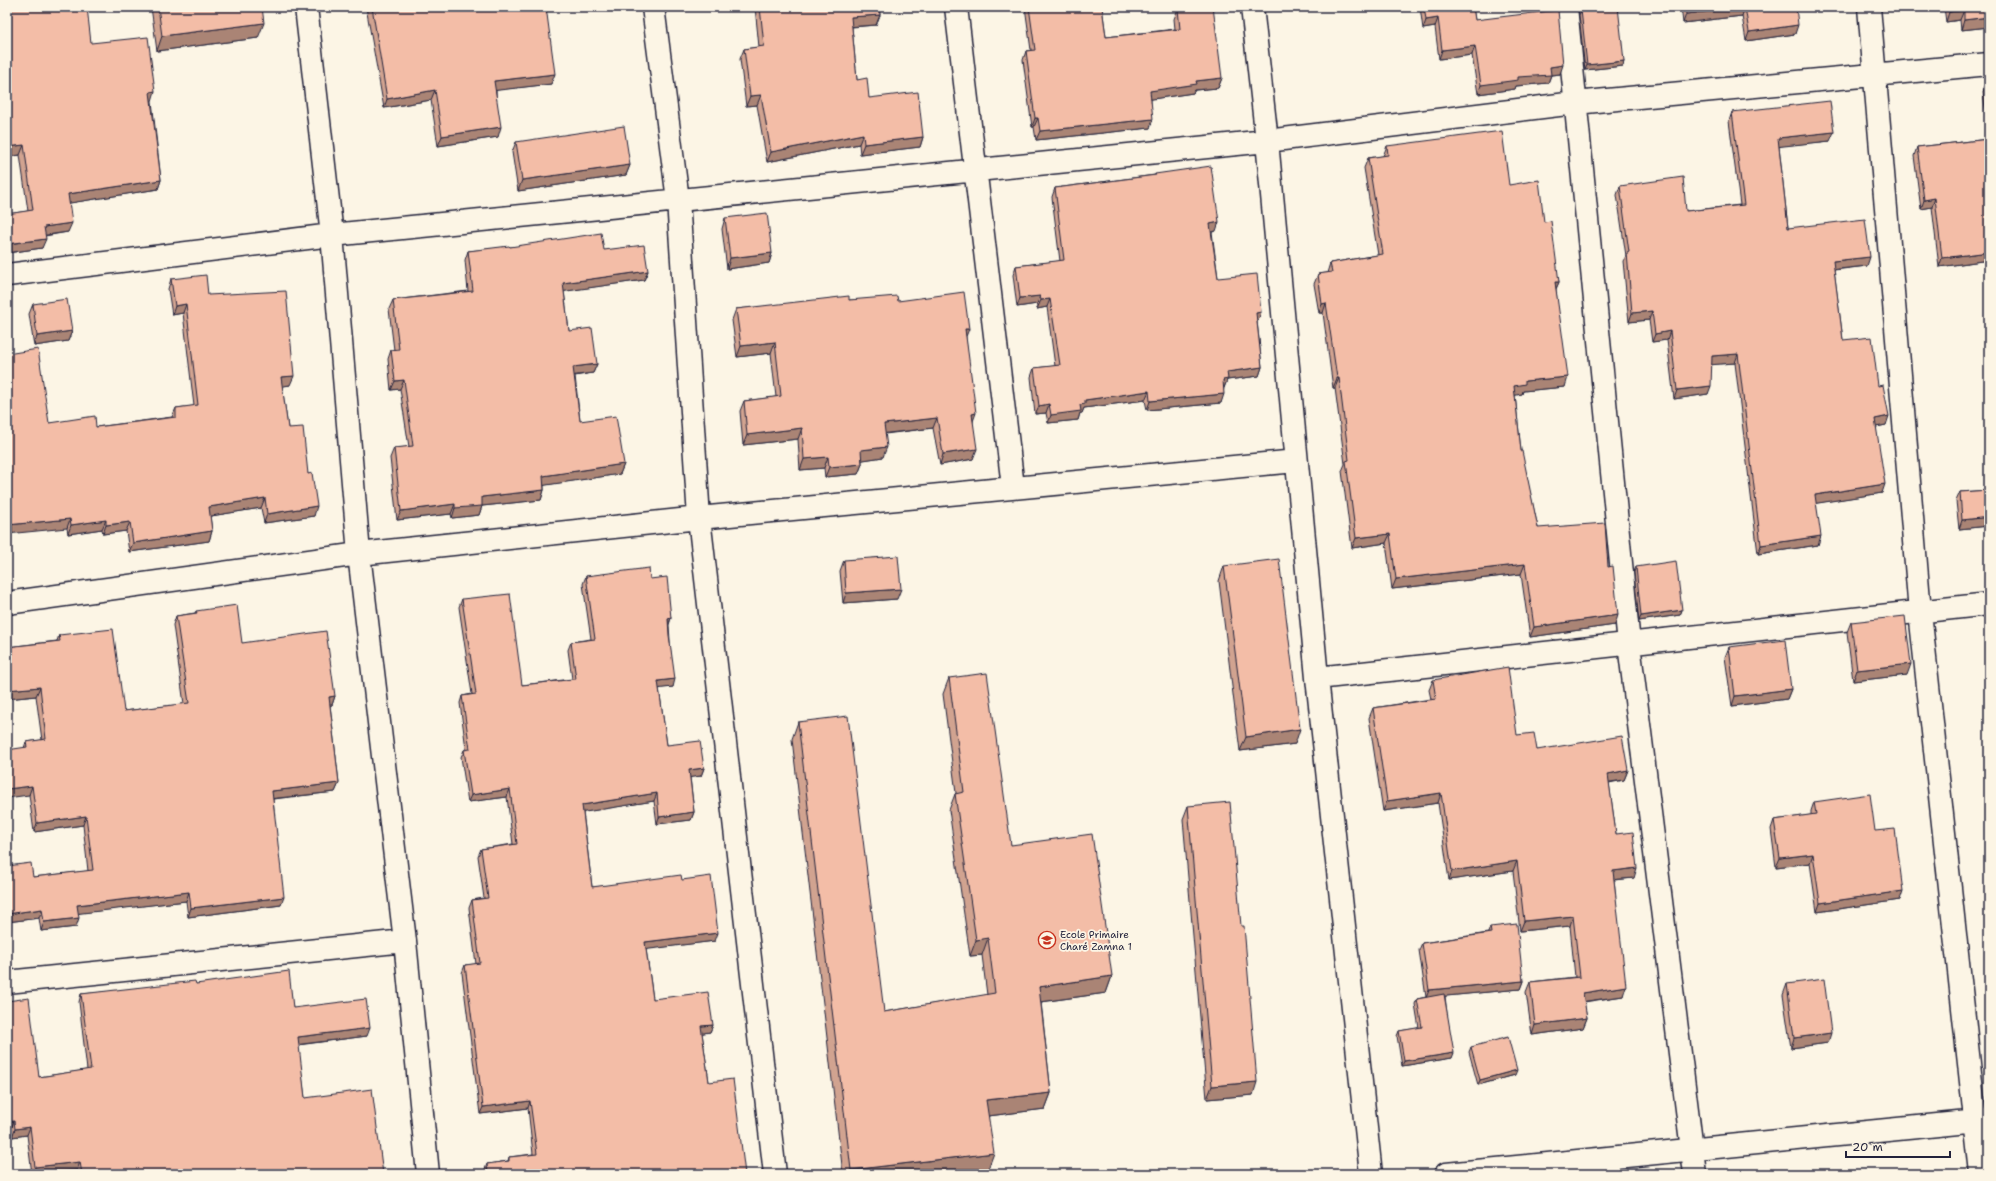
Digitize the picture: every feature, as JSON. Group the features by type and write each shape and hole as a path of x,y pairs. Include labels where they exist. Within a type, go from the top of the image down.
{"street":[{"path":"306,7 332,235 359,554 405,941 428,1174"},
{"path":"653,7 678,200 699,518 775,1174"},
{"path":"956,7 974,170 1013,487"},
{"path":"1252,7 1267,141 1317,678 1371,1174"},
{"path":"1566,7 1629,644 1695,1174"},
{"path":"1869,7 1920,612 1982,1121 1981,1174"},
{"path":"7,275 332,235 1267,141 1575,103 1989,64"},
{"path":"7,603 359,554 699,518 1296,461"},
{"path":"1317,678 1989,604"},
{"path":"7,982 405,941"},
{"path":"1446,1174 1982,1121"}],"building":[{"path":"7,7 87,7 91,43 148,37 155,91 150,92 161,180 68,194 72,223 44,227 46,239 7,244 7,214 33,210 24,145 7,147"},
{"path":"158,7 262,7 264,23 162,36"},
{"path":"372,7 546,7 555,74 494,81 501,127 442,136 435,90 387,99"},
{"path":"760,7 879,7 880,15 851,17 857,80 867,78 869,98 918,92 923,137 864,144 863,134 771,152 761,95 750,96 744,49 764,46"},
{"path":"1029,7 1102,7 1106,37 1180,29 1178,9 1213,7 1222,78 1196,81 1197,84 1150,91 1153,119 1040,131 1038,118 1035,118 1026,51 1035,50"},
{"path":"1424,7 1473,7 1475,20 1558,10 1563,65 1550,67 1551,75 1518,77 1518,80 1481,85 1475,46 1442,50 1438,18 1426,20"},
{"path":"1603,7 1618,7 1624,61 1587,65 1581,10"},
{"path":"1685,7 1745,7 1686,14"},
{"path":"1745,7 1796,7 1798,25 1749,32"},
{"path":"1949,7 1989,7 1989,17 1964,20 1964,10 1949,12"},
{"path":"1986,83 1989,83 1989,105"},
{"path":"1830,101 1834,132 1778,138 1788,228 1865,219 1870,257 1833,261 1843,340 1872,337 1878,386 1883,385 1889,416 1875,419 1885,484 1815,495 1821,536 1761,545 1738,354 1712,356 1711,386 1677,390 1670,331 1655,334 1652,311 1632,313 1627,253 1629,252 1620,186 1683,177 1686,211 1744,205 1732,112"},
{"path":"624,126 630,165 522,180 516,142"},
{"path":"1502,131 1509,185 1539,180 1544,222 1551,221 1559,282 1555,282 1568,377 1525,381 1525,384 1514,386 1521,451 1538,528 1605,523 1608,567 1613,566 1618,615 1534,627 1525,564 1396,579 1390,534 1356,538 1346,461 1349,460 1339,378 1337,378 1326,303 1322,304 1318,274 1332,272 1330,263 1383,254 1368,158 1388,155 1387,146"},
{"path":"1989,139 1989,252 1942,258 1935,198 1924,200 1917,147"},
{"path":"1211,166 1219,222 1210,224 1218,278 1257,274 1261,312 1256,313 1262,367 1227,372 1228,379 1223,380 1224,394 1150,401 1149,391 1085,400 1085,404 1080,405 1081,411 1051,415 1049,404 1039,406 1034,368 1060,365 1050,299 1041,300 1040,296 1020,298 1016,266 1064,260 1055,188 1156,175 1155,174"},
{"path":"767,213 772,253 730,258 725,218"},
{"path":"601,233 604,250 644,245 648,271 563,283 569,331 592,328 597,364 573,367 580,421 616,416 624,464 543,476 544,490 482,497 482,506 455,508 455,504 401,511 394,448 413,446 404,380 395,381 391,350 399,349 393,300 473,291 468,251 510,247"},
{"path":"206,275 208,295 286,291 294,376 281,377 288,428 303,427 308,474 312,473 317,506 267,514 265,498 209,507 212,531 133,543 130,522 106,525 106,520 71,525 70,519 7,525 7,354 38,349 49,423 95,416 96,427 176,417 176,408 198,405 186,304 175,306 171,279"},
{"path":"964,292 969,329 965,329 976,413 972,414 977,449 943,454 937,418 884,424 887,447 861,450 862,464 829,467 828,457 804,459 802,428 747,435 744,401 781,396 775,342 741,346 736,309 849,296 849,300 897,296 898,301"},
{"path":"67,299 72,331 37,336 33,304"},
{"path":"1989,490 1989,517 1962,520 1960,492"},
{"path":"898,556 901,589 846,593 844,560"},
{"path":"1279,559 1300,729 1246,737 1224,566"},
{"path":"1676,561 1682,610 1641,616 1636,567"},
{"path":"649,568 650,579 667,577 671,618 668,619 669,635 675,679 658,681 667,745 700,741 704,768 689,770 694,812 659,817 657,793 582,805 592,887 681,875 682,880 711,876 718,933 645,942 653,999 708,992 713,1025 701,1026 709,1082 733,1079 745,1174 488,1174 487,1164 509,1161 509,1157 537,1154 530,1101 483,1107 465,965 480,963 472,900 488,898 481,849 517,844 510,789 471,795 464,750 470,749 462,696 476,694 462,599 510,594 522,685 576,679 571,642 595,639 586,576"},
{"path":"237,605 242,643 326,631 335,696 329,697 339,783 272,791 284,897 191,908 189,892 77,905 79,918 44,922 42,909 7,914 7,866 31,863 33,877 93,870 86,816 37,823 32,786 7,789 7,750 27,747 26,742 46,739 40,687 7,690 7,647 60,641 59,635 113,629 124,711 189,703 176,616 197,613 196,611"},
{"path":"1905,616 1911,664 1857,670 1851,622"},
{"path":"1785,640 1791,689 1735,696 1729,647"},
{"path":"1508,667 1517,735 1534,733 1537,750 1622,736 1628,770 1608,774 1616,834 1633,832 1637,868 1613,871 1626,986 1583,993 1587,1018 1535,1025 1530,982 1580,977 1573,916 1524,921 1517,861 1452,871 1441,793 1387,801 1373,708 1436,699 1433,680"},
{"path":"987,673 1011,845 1092,834 1112,976 1039,987 1051,1093 986,1100 994,1153 851,1170 798,722 848,716 884,1012 995,993 988,938 976,940 955,794 964,792 949,678"},
{"path":"1870,794 1875,831 1895,829 1903,891 1820,903 1813,854 1780,858 1774,820 1816,814 1814,802"},
{"path":"1230,802 1241,926 1244,926 1257,1082 1212,1086 1188,806"},
{"path":"1517,924 1523,981 1429,990 1422,943 1491,933 1490,927"},
{"path":"289,971 293,1008 366,999 370,1028 298,1037 305,1098 372,1089 383,1174 82,1174 80,1162 35,1167 30,1127 15,1129 14,1121 7,1122 7,1001 29,998 39,1077 91,1069 81,994 195,981 196,984"},
{"path":"1824,979 1831,1033 1794,1038 1787,984"},
{"path":"1444,994 1454,1053 1404,1061 1399,1031 1422,1027 1417,999"},
{"path":"1508,1037 1517,1070 1480,1080 1471,1047"}],"place":[{"name":"Ecole Primaire Charé Zamna 1","path":"1047,940"}]}
